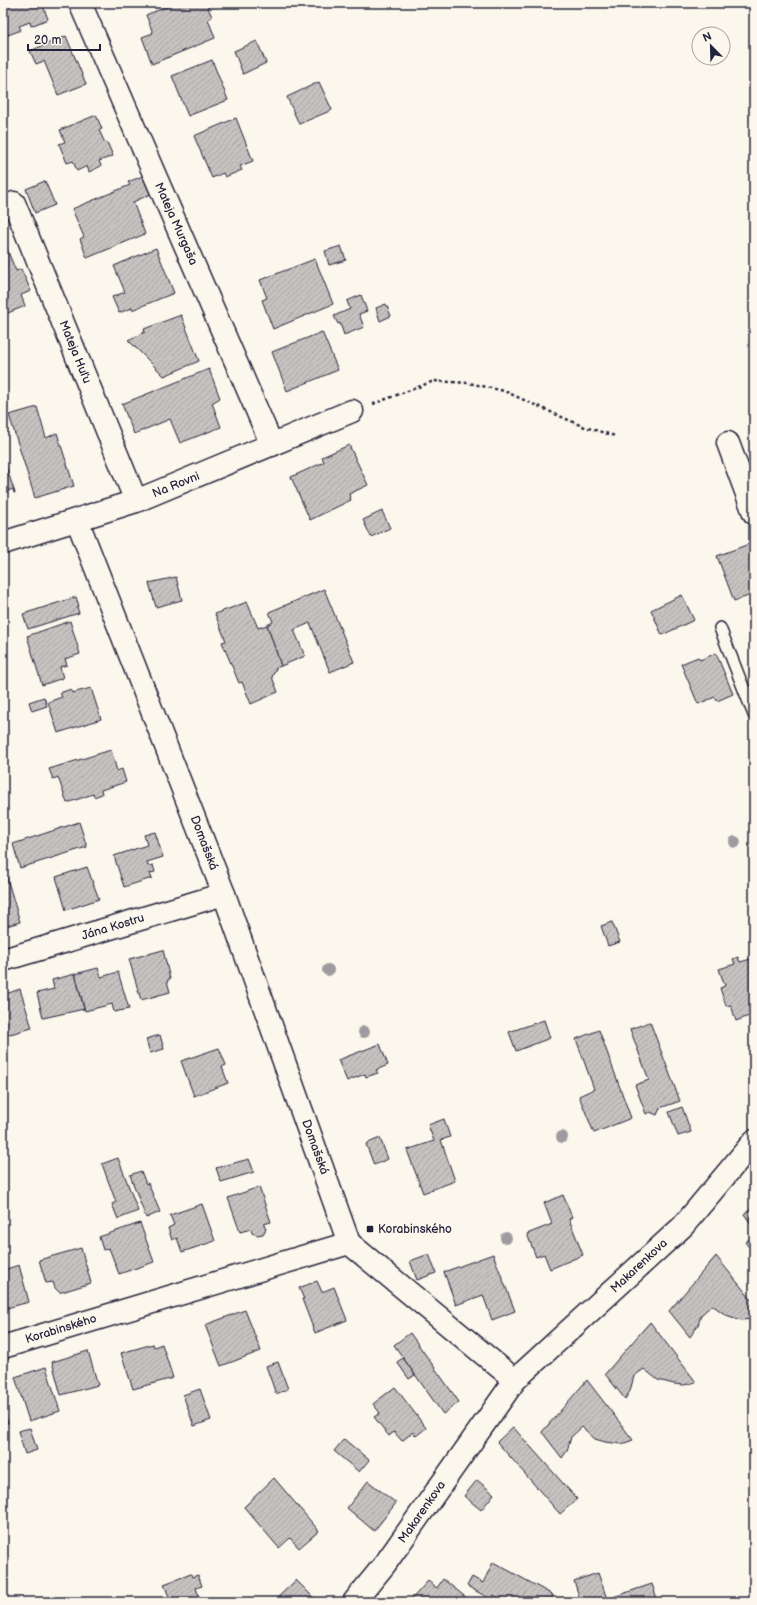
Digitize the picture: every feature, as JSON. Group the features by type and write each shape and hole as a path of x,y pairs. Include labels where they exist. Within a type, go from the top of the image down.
{"street":[{"name":"Mateja Murgaša","path":"80,3 272,445"},
{"name":"Mateja Huľu","path":"14,203 136,501"},
{"name":"Na Rovni","path":"77,520 136,501 352,411"},
{"path":"728,443 754,513"},
{"path":"3,543 77,520"},
{"name":"Domašská","path":"77,520 224,894 349,1243"},
{"name":"Jána Kostru","path":"3,960 224,894"},
{"name":"Makarenkova","path":"354,1602 385,1564 515,1380 683,1226 754,1141"},
{"path":"349,1243 515,1380"},
{"name":"Korabinského","path":"3,1347 349,1243"}],"lane":[{"path":"720,628 754,715"}],"path":[{"path":"352,411 434,381 469,383 504,391 582,426 615,436"}],"building":[{"path":"3,3 42,3 48,19 31,26 30,22 19,26 21,30 3,37"},
{"path":"176,3 206,3 212,17 208,19 215,38 152,64 142,37 153,33 146,15"},
{"path":"66,36 86,84 58,95 44,61 36,64 30,51"},
{"path":"257,41 266,63 243,74 234,51"},
{"path":"212,60 228,100 188,116 172,76"},
{"path":"319,82 332,110 299,124 287,97"},
{"path":"96,115 102,129 99,130 105,143 107,142 113,156 99,161 101,166 89,172 87,166 77,171 73,161 67,163 59,144 65,142 60,130"},
{"path":"236,118 253,161 240,166 242,170 225,177 223,173 212,178 194,136"},
{"path":"145,175 153,193 133,202 145,234 87,258 80,239 84,237 72,209 130,185 128,182"},
{"path":"45,181 55,205 35,213 26,189"},
{"path":"341,246 346,260 329,265 325,251"},
{"path":"6,247 16,271 21,269 31,291 21,295 25,306 3,315 3,248"},
{"path":"156,248 174,293 132,310 132,308 119,313 112,297 125,292 114,266"},
{"path":"315,259 333,304 273,329 262,300 267,298 260,280"},
{"path":"361,295 367,311 359,314 364,327 344,335 340,323 338,324 334,316 350,309 347,301"},
{"path":"386,304 391,316 380,321 376,308"},
{"path":"181,315 199,361 164,376 128,340 145,332 144,329"},
{"path":"322,332 338,370 287,391 272,352"},
{"path":"209,369 220,398 212,403 221,427 180,443 170,419 134,434 122,404"},
{"path":"37,407 46,438 57,433 74,486 35,498 9,415"},
{"path":"349,445 368,485 349,494 351,500 310,520 291,477 324,462 322,457"},
{"path":"3,457 15,493 13,489 3,493"},
{"path":"382,511 390,528 371,537 363,520"},
{"path":"749,544 754,558 754,594 734,601 717,556"},
{"path":"176,577 182,600 156,607 149,583"},
{"path":"324,589 354,662 330,672 310,623 294,630 305,656 281,666 267,625 273,622 269,612"},
{"path":"682,595 694,620 662,635 651,610"},
{"path":"76,597 79,606 77,607 79,613 28,629 23,614"},
{"path":"247,602 258,628 267,625 281,666 276,668 272,677 278,692 251,704 242,682 239,683 222,642 226,641 215,614"},
{"path":"70,621 80,654 65,659 67,665 60,667 63,678 42,685 27,636"},
{"path":"716,653 733,694 717,701 715,697 698,704 681,664 698,657 700,660"},
{"path":"91,688 101,719 58,733 48,702 62,697 60,693 71,689 72,693"},
{"path":"44,697 47,706 32,711 29,702"},
{"path":"111,750 117,771 122,769 126,782 101,790 102,794 94,797 93,794 67,803 58,777 53,779 49,769"},
{"path":"79,822 87,847 20,868 13,844"},
{"path":"155,832 163,857 147,862 148,866 153,865 155,872 150,873 152,878 124,887 114,856 147,845 144,835"},
{"path":"87,867 99,899 66,910 56,877"},
{"path":"7,878 20,922 3,927 3,879"},
{"path":"612,922 620,942 608,946 601,926"},
{"path":"163,950 170,979 167,981 170,992 141,1000 129,959"},
{"path":"738,957 740,962 751,959 754,967 754,1014 736,1021 731,1005 726,1006 720,988 725,986 719,969 735,964 733,959"},
{"path":"98,968 101,977 118,972 129,1009 114,1012 112,1004 85,1011 75,974"},
{"path":"75,974 84,1009 43,1018 37,993 54,989 52,980"},
{"path":"20,989 32,1028 3,1036 3,995"},
{"path":"544,1020 550,1038 516,1051 509,1032"},
{"path":"650,1022 680,1101 660,1108 657,1115 650,1112 646,1114 635,1085 649,1080 630,1029"},
{"path":"599,1030 631,1118 594,1133 579,1096 594,1089 576,1039"},
{"path":"160,1035 164,1049 150,1053 146,1039"},
{"path":"380,1044 388,1065 376,1070 378,1073 366,1077 365,1074 347,1081 338,1060"},
{"path":"219,1048 226,1065 222,1067 228,1083 194,1096 181,1061"},
{"path":"682,1107 691,1132 678,1136 669,1112"},
{"path":"444,1119 450,1137 441,1140 455,1181 423,1193 407,1150 434,1141 428,1125"},
{"path":"380,1138 388,1159 374,1165 366,1144"},
{"path":"118,1158 138,1211 118,1219 112,1204 116,1202 102,1164"},
{"path":"249,1159 254,1172 221,1182 216,1168"},
{"path":"141,1171 146,1184 148,1183 160,1212 146,1218 130,1175"},
{"path":"259,1187 271,1222 264,1224 266,1229 263,1234 257,1235 252,1233 251,1229 240,1232 228,1198"},
{"path":"563,1195 572,1217 569,1219 583,1255 550,1269 544,1254 536,1257 527,1234 552,1224 544,1203"},
{"path":"202,1204 215,1241 182,1252 177,1238 172,1240 168,1228 174,1225 170,1215"},
{"path":"754,1207 754,1228 744,1214"},
{"path":"140,1223 154,1262 119,1274 109,1248 103,1250 99,1237"},
{"path":"754,1236 754,1254 745,1242"},
{"path":"81,1248 91,1283 59,1292 55,1288 53,1282 46,1283 39,1260"},
{"path":"429,1254 436,1273 417,1280 410,1261"},
{"path":"493,1254 515,1311 492,1320 483,1295 456,1305 444,1272"},
{"path":"716,1256 754,1303 754,1319 741,1320 726,1315 712,1305 701,1315 698,1325 690,1337 669,1311"},
{"path":"19,1265 29,1302 3,1309 3,1270"},
{"path":"317,1281 322,1292 334,1287 347,1320 315,1333 299,1288"},
{"path":"245,1310 261,1351 221,1366 205,1325"},
{"path":"650,1322 696,1382 684,1385 658,1380 644,1369 634,1376 630,1391 625,1399 605,1374"},
{"path":"410,1333 459,1402 443,1414 394,1345"},
{"path":"153,1344 154,1347 162,1344 173,1378 133,1389 121,1353"},
{"path":"88,1351 98,1385 61,1395 52,1362"},
{"path":"403,1358 415,1375 409,1379 397,1362"},
{"path":"278,1362 288,1389 276,1394 266,1366"},
{"path":"46,1367 60,1411 29,1421 15,1377"},
{"path":"587,1380 633,1440 622,1444 605,1442 595,1439 582,1427 571,1437 567,1451 562,1458 542,1432"},
{"path":"395,1387 426,1428 416,1436 413,1432 402,1441 394,1432 389,1436 374,1417 380,1413 373,1404"},
{"path":"200,1389 211,1420 194,1426 183,1395"},
{"path":"3,1405 8,1423 3,1424"},
{"path":"513,1427 577,1499 560,1514 497,1442"},
{"path":"30,1428 37,1450 25,1454 18,1431"},
{"path":"344,1439 369,1460 359,1472 334,1451"},
{"path":"274,1478 319,1531 299,1548 290,1538 279,1548 244,1507"},
{"path":"477,1480 494,1494 481,1510 464,1496"},
{"path":"368,1481 396,1503 374,1531 347,1508"},
{"path":"493,1562 553,1595 550,1602 505,1602 494,1595 492,1600 467,1586 472,1577 483,1583"},
{"path":"598,1573 607,1599 652,1584 658,1602 581,1602 574,1581"},
{"path":"191,1574 192,1577 198,1575 202,1586 196,1588 201,1602 171,1602 164,1584"},
{"path":"443,1579 468,1599 466,1602 409,1602 428,1581 437,1588"},
{"path":"296,1580 318,1602 273,1602"}],"place":[{"name":"Korabinského","path":"370,1229"}]}
